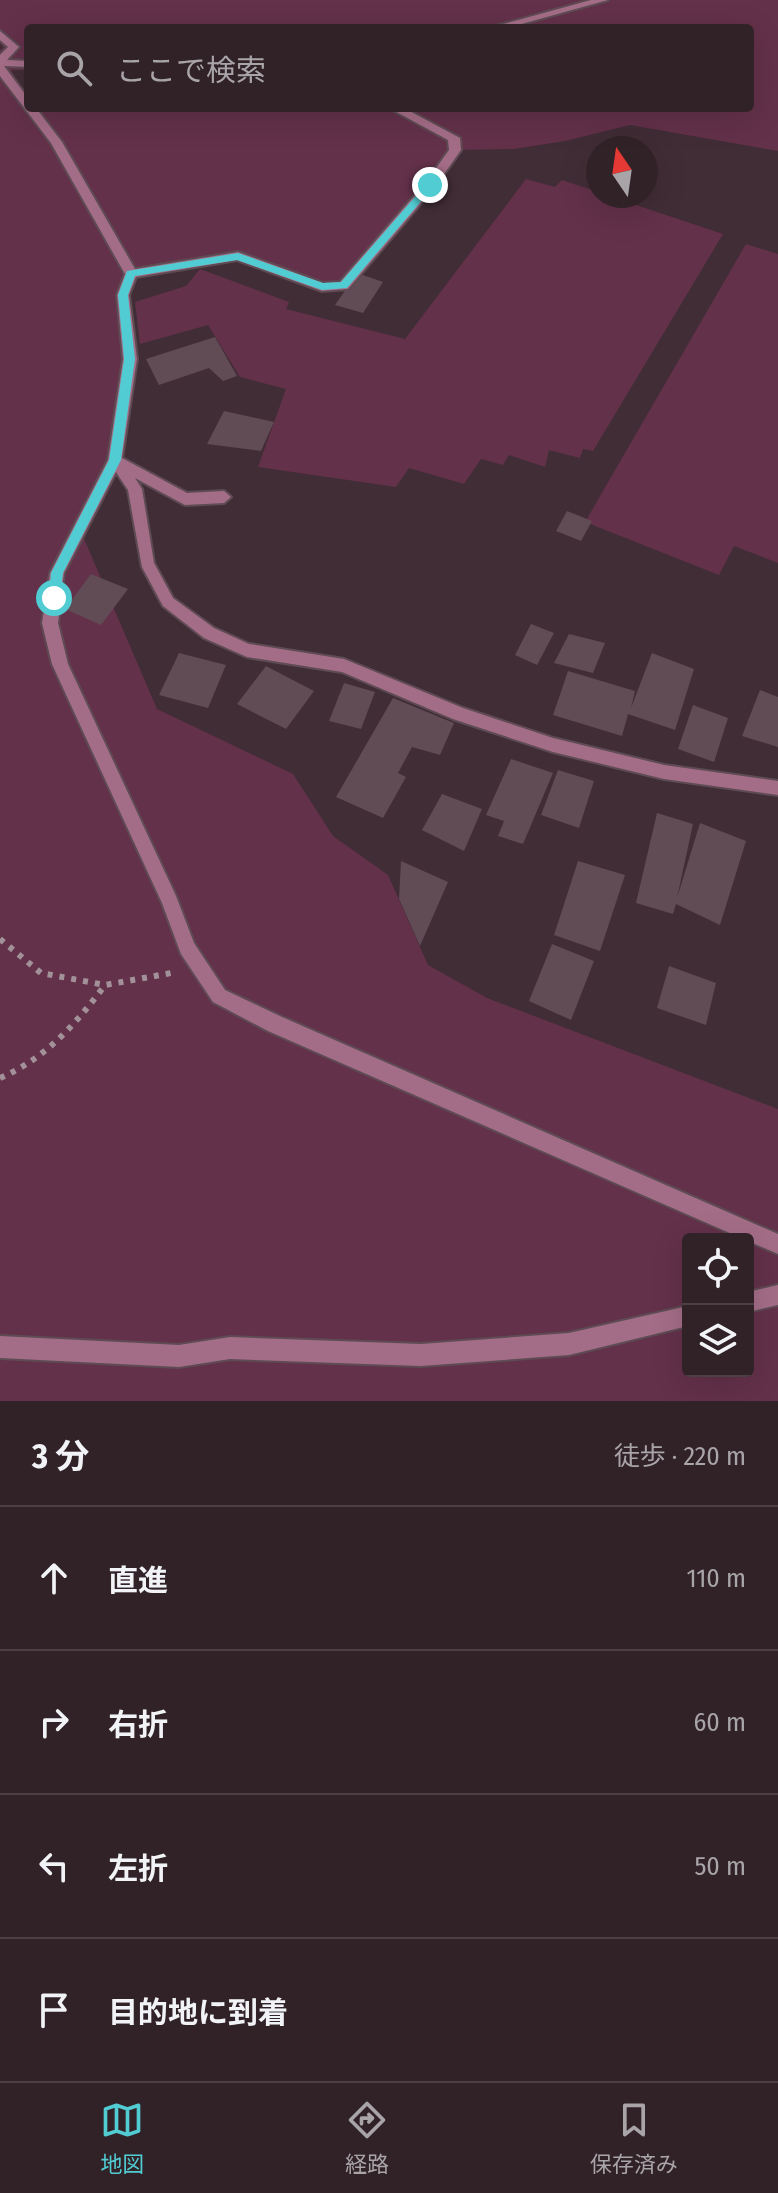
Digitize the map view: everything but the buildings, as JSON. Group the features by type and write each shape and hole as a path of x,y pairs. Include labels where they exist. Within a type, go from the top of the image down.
{"street":[{"path":"510,24 603,0"},
{"path":"0,34 14,47 0,64"},
{"path":"0,64 24,64"},
{"path":"0,64 24,100"},
{"path":"33,112 56,142 131,274"},
{"path":"131,274 238,256 322,287 344,286 430,185 455,150 454,138 403,112"},
{"path":"131,274 123,295 130,359 115,460 57,573 50,623 60,664 170,902 187,948 219,996 275,1024 778,1244"},
{"path":"115,460 185,499 224,497"},
{"path":"115,460 135,489 147,563 168,602 209,633 247,650 344,666 459,714 553,745 664,772 778,788"},
{"path":"754,1301 778,1295"},
{"path":"0,1347 179,1356 230,1348 421,1355 569,1344 682,1317"}],"path":[{"path":"0,939 41,973 105,985 201,968"},
{"path":"0,1078 22,1070 70,1032 105,985"}],"shaded area":[{"path":"0,0 778,0 778,151 630,125 565,141 514,149 455,150 344,286 322,287 238,256 131,274 123,295 130,359 115,460 79,527 157,709 293,774 333,836 388,875 428,965 487,998 778,1109 778,1401 0,1401 0,50 4,48 0,43"},
{"path":"526,179 555,187 562,180 586,188 586,208 645,208 723,234 593,451 583,449 580,458 549,450 545,467 509,455 503,465 481,459 464,484 409,468 396,487 258,467 286,389 240,377 208,325 140,344 135,302 186,286 200,269 289,302 286,309 405,339"},
{"path":"746,244 778,254 778,563 734,546 719,575 585,522"}],"route":[{"path":"54,598 57,573 115,460 130,359 123,295 131,274 238,256 322,287 344,286 430,185"}]}
